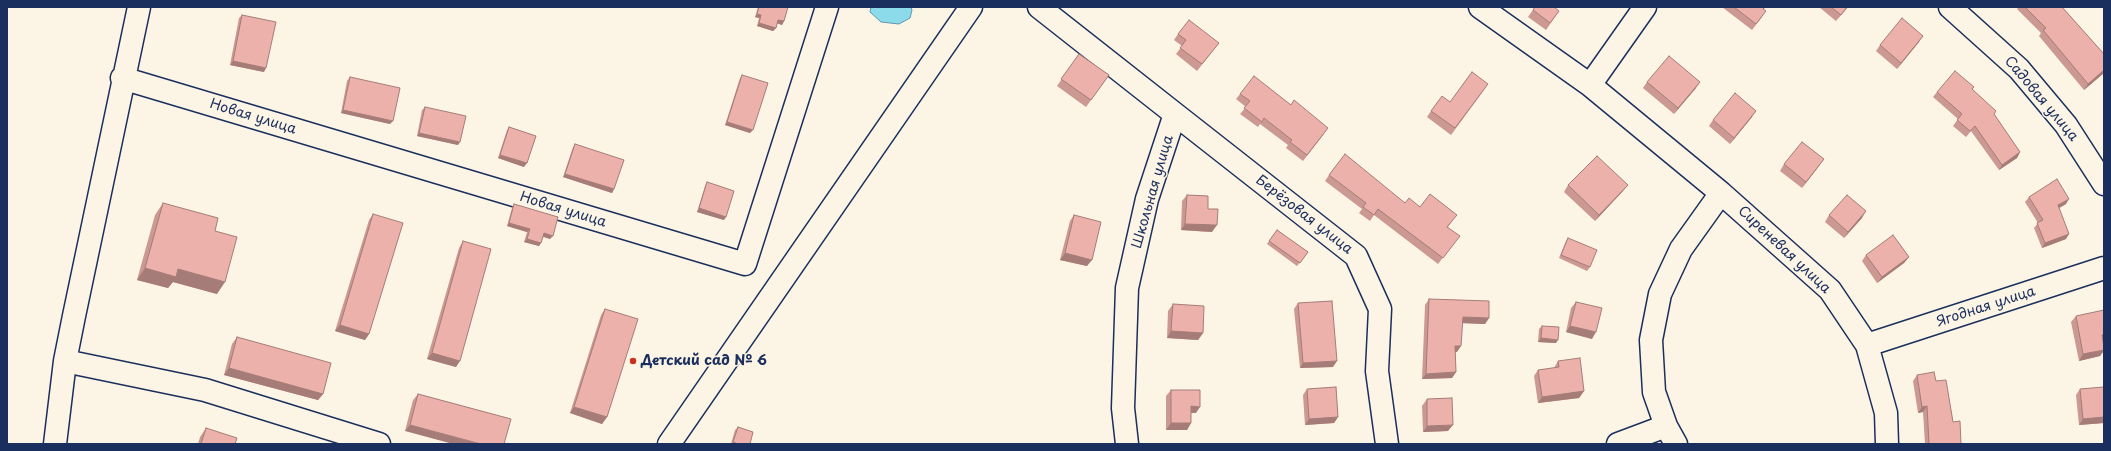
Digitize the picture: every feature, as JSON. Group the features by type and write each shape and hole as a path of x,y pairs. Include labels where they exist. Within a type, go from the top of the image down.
{"street":[{"path":"55,444 65,361 122,78 139,7"},
{"name":"Новая улица","path":"122,78 745,264 827,7"},
{"path":"669,444 971,7"},
{"path":"1039,7 1175,114"},
{"name":"Сиреневая улица","path":"1480,7 1590,85 1721,192 1830,290 1867,345 1886,413 1888,444"},
{"path":"1590,85 1645,7"},
{"name":"Садовая улица","path":"1950,7 2018,69 2066,125 2104,184"},
{"name":"Школьная улица","path":"1127,444 1123,408 1127,288 1147,199 1175,114"},
{"name":"Берёзовая улица","path":"1175,114 1356,256 1380,309 1377,371 1387,444"},
{"path":"1618,444 1671,435 1654,392 1651,340 1660,294 1682,249 1721,192"},
{"name":"Ягодная улица","path":"1867,345 2104,268"},
{"path":"65,361 205,390 379,444"}],"water":[{"path":"871,7 911,7 912,10 910,18 899,24 881,22 870,12"}],"building":[{"path":"759,7 788,7 784,21 778,20 776,28 759,23 761,15 757,14"},
{"path":"1535,7 1554,7 1559,11 1550,23 1533,10"},
{"path":"1734,7 1765,7 1763,9 1766,11 1756,24"},
{"path":"1831,7 1847,7 1841,15"},
{"path":"2025,7 2062,7 2104,54 2104,70 2088,84 2043,30 2046,28"},
{"path":"242,15 276,22 266,68 233,61"},
{"path":"1902,18 1923,36 1901,63 1880,45"},
{"path":"1189,20 1219,43 1202,64 1180,48 1186,40 1178,34"},
{"path":"1079,54 1109,75 1091,100 1061,79"},
{"path":"1669,56 1700,82 1678,108 1647,82"},
{"path":"1955,71 1974,87 1972,89 1996,111 1994,114 2020,152 2002,165 1975,126 1970,131 1957,120 1962,114 1937,92"},
{"path":"1472,72 1488,84 1455,128 1431,111 1442,96 1450,102"},
{"path":"742,75 768,83 753,130 727,122"},
{"path":"1254,76 1291,105 1294,100 1328,128 1307,155 1290,142 1292,140 1264,118 1262,122 1244,108 1250,101 1240,94"},
{"path":"350,77 400,88 393,121 343,110"},
{"path":"1735,93 1756,111 1734,138 1713,120"},
{"path":"425,107 466,116 460,142 419,133"},
{"path":"509,127 536,136 527,163 500,155"},
{"path":"1802,142 1824,159 1806,182 1784,164"},
{"path":"575,144 624,160 614,189 565,174"},
{"path":"1345,154 1405,203 1409,198 1420,207 1430,194 1457,215 1447,227 1460,236 1443,258 1378,209 1374,215 1363,207 1366,203 1329,175"},
{"path":"1597,156 1628,185 1599,215 1568,185"},
{"path":"2057,179 2069,199 2058,205 2069,234 2045,243 2037,223 2043,220 2029,197"},
{"path":"707,182 734,191 726,217 699,208"},
{"path":"1187,195 1208,196 1208,209 1218,209 1217,225 1185,224"},
{"path":"1847,195 1866,211 1848,232 1829,215"},
{"path":"163,203 218,218 215,231 237,237 225,282 178,269 176,277 145,268"},
{"path":"514,204 558,217 553,236 544,233 541,243 527,239 530,229 509,223"},
{"path":"373,214 403,223 369,334 340,325"},
{"path":"1074,215 1101,222 1092,260 1065,253"},
{"path":"1277,230 1308,252 1300,263 1269,241"},
{"path":"1893,235 1909,257 1882,277 1866,255"},
{"path":"1568,238 1597,250 1590,267 1561,255"},
{"path":"463,241 491,249 460,361 432,353"},
{"path":"1429,299 1489,301 1489,318 1463,317 1461,346 1455,346 1456,372 1426,374"},
{"path":"1332,301 1337,361 1303,363 1298,303"},
{"path":"1576,302 1602,308 1596,332 1570,326"},
{"path":"1173,304 1204,306 1203,333 1171,331"},
{"path":"605,309 638,319 607,417 574,407"},
{"path":"2104,310 2104,334 2102,335 2104,350 2083,354 2076,316"},
{"path":"1542,326 1559,327 1558,340 1541,338"},
{"path":"237,337 331,363 323,394 229,368"},
{"path":"1580,358 1584,391 1542,397 1538,370 1559,367 1558,361"},
{"path":"1934,372 1936,381 1946,380 1953,422 1960,421 1961,444 1929,444 1927,406 1922,407 1917,375"},
{"path":"1336,387 1338,417 1309,419 1307,389"},
{"path":"2104,387 2104,417 2083,419 2080,389"},
{"path":"1171,390 1200,390 1200,407 1191,406 1191,423 1171,423"},
{"path":"418,394 511,419 504,444 481,444 410,425"},
{"path":"1452,398 1453,425 1427,426 1427,399"},
{"path":"738,427 753,432 750,444 738,444 733,442"},
{"path":"206,428 237,438 235,444 201,444"}],"place":[{"name":"Детский сад № 6","path":"633,361"}]}
